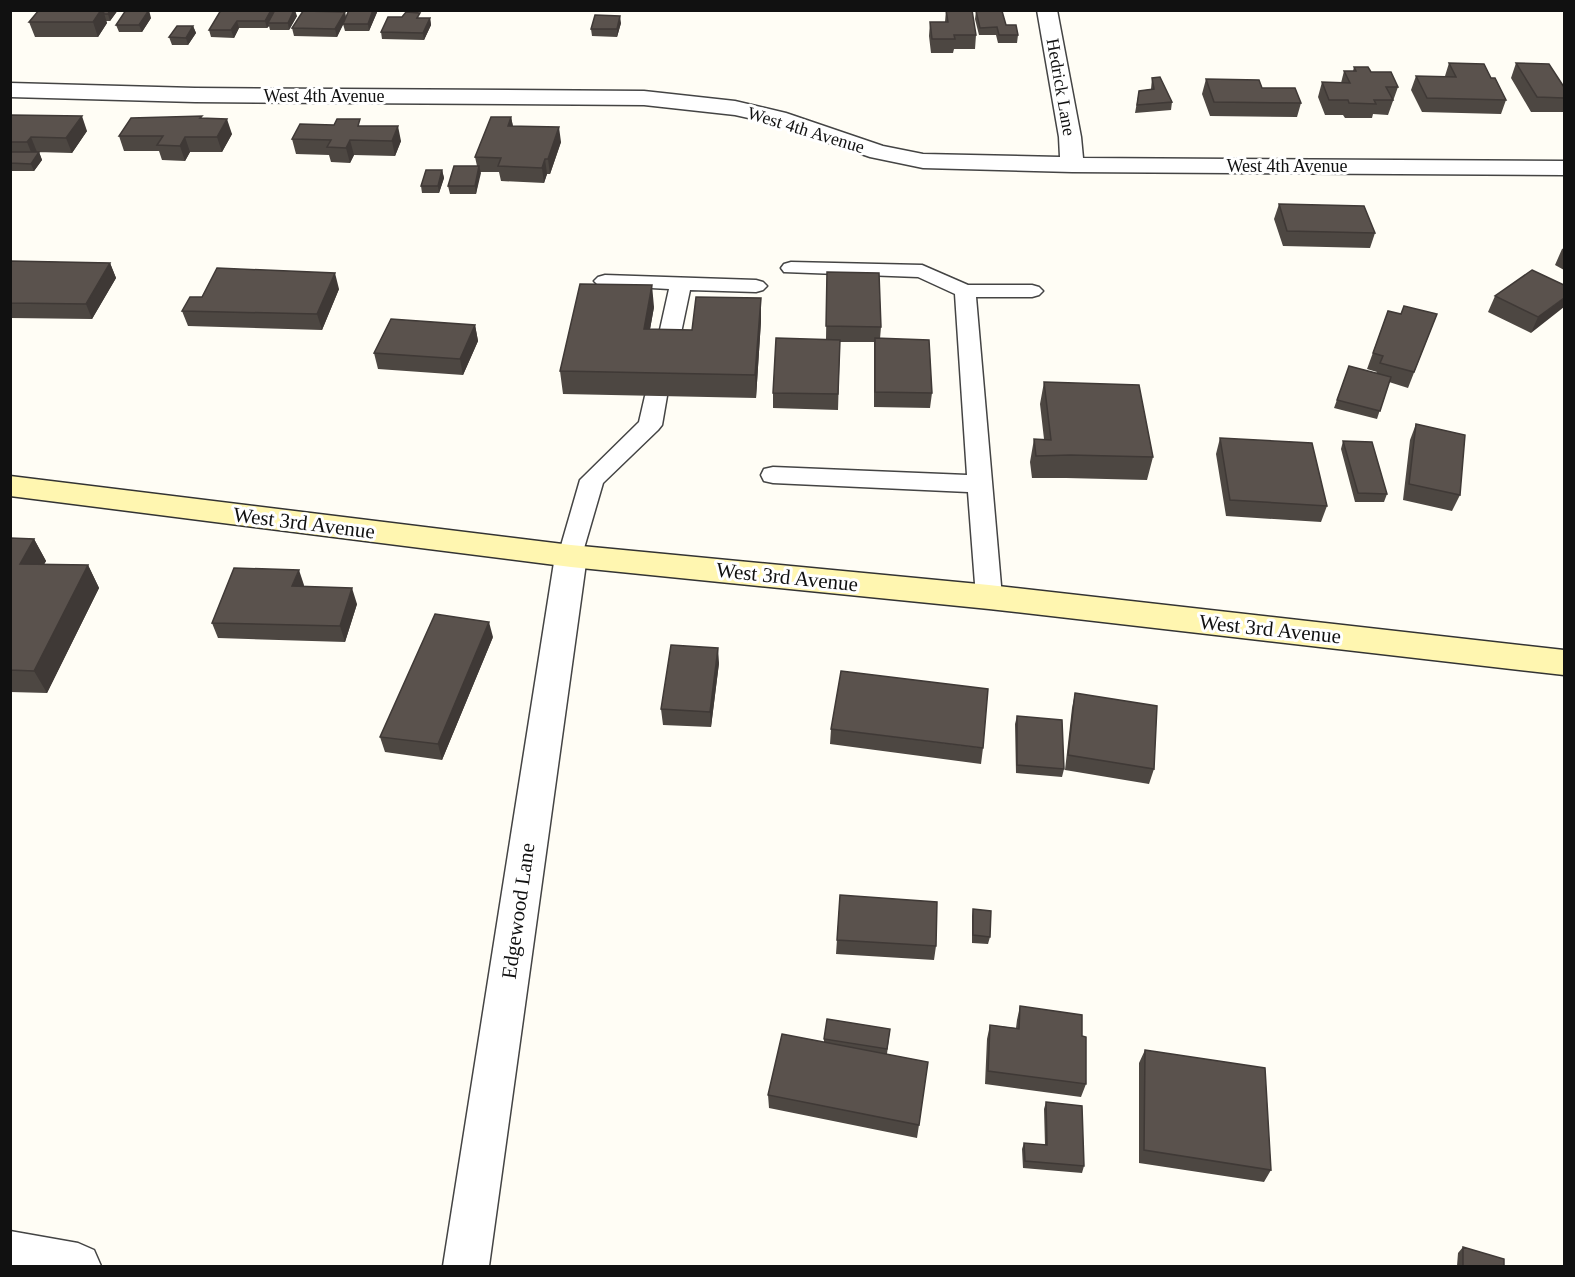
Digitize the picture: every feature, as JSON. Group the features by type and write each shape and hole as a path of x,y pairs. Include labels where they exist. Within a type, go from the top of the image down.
{"street":[{"name":"Hedrick Lane","path":"1047,10 1070,137 1072,165"},
{"name":"West 4th Avenue","path":"10,90 195,95 644,98 735,108 778,118 878,152 923,161 1072,165 1564,168"},
{"name":"West 3rd Avenue","path":"10,486 571,556 989,597 1564,663"},
{"name":"Edgewood Lane","path":"466,1266 571,556"},
{"path":"10,1254 78,1266"}],"lane":[{"path":"790,268 922,271 965,291 1032,291"},
{"path":"605,281 756,286"},
{"path":"666,352 681,284"},
{"path":"965,291 989,597"},
{"path":"571,556 591,480 650,424 656,396"},
{"path":"773,475 981,484"}],"building":[{"path":"39,10 101,10 93,22 29,22"},
{"path":"126,10 149,10 139,25 116,25"},
{"path":"221,10 271,10 265,21 237,21 231,30 209,30"},
{"path":"275,10 294,10 288,23 268,23"},
{"path":"349,10 373,10 368,24 343,24"},
{"path":"946,10 972,10 976,35 954,35 955,39 932,39 930,22 948,22"},
{"path":"303,11 345,12 335,29 292,28"},
{"path":"976,11 1002,11 1006,25 1016,25 1018,35 999,35 997,27 980,28"},
{"path":"406,12 420,13 417,18 430,18 423,33 381,32 388,17 402,17"},
{"path":"595,15 620,16 617,29 591,29"},
{"path":"177,26 193,26 186,38 169,37"},
{"path":"1449,63 1484,64 1491,78 1495,78 1506,100 1427,98 1416,76 1456,77"},
{"path":"1516,63 1549,64 1564,87 1564,98 1537,97"},
{"path":"1354,67 1368,67 1371,72 1391,72 1398,87 1386,87 1393,100 1374,100 1376,104 1329,100 1322,82 1350,83 1344,71 1356,71"},
{"path":"1160,77 1172,102 1137,105 1139,91 1154,89 1152,78"},
{"path":"1206,79 1259,80 1262,88 1295,88 1301,103 1214,102"},
{"path":"10,115 82,116 66,138 31,137 27,142 10,142"},
{"path":"202,116 200,118 227,119 217,137 185,137 180,146 157,145 163,136 119,136 131,118"},
{"path":"491,117 511,117 508,126 559,127 548,159 545,159 542,168 498,166 501,158 475,157"},
{"path":"337,119 360,119 358,126 398,126 392,141 350,140 346,148 327,147 331,140 292,139 300,124 334,125"},
{"path":"10,152 39,152 31,164 10,163"},
{"path":"454,166 479,166 475,186 448,186"},
{"path":"426,170 442,170 438,186 421,186"},
{"path":"1279,204 1364,206 1375,233 1287,231"},
{"path":"10,261 110,263 86,304 10,303"},
{"path":"217,268 335,273 317,314 182,311 190,297 202,297"},
{"path":"1532,270 1564,285 1564,298 1538,317 1495,296"},
{"path":"827,272 879,273 881,327 826,326"},
{"path":"580,284 652,285 644,329 692,330 696,297 761,298 755,375 560,371"},
{"path":"1404,306 1437,314 1414,372 1380,363 1383,356 1373,353 1388,311 1401,314"},
{"path":"391,319 475,325 460,359 374,353"},
{"path":"776,338 840,340 838,394 773,393"},
{"path":"875,338 929,340 932,393 875,392"},
{"path":"1349,366 1391,377 1380,411 1337,400"},
{"path":"1044,382 1139,385 1153,457 1036,456 1034,439 1051,440"},
{"path":"1416,424 1465,435 1460,495 1409,484"},
{"path":"1220,438 1312,443 1327,506 1230,500"},
{"path":"1343,441 1372,442 1387,494 1358,493"},
{"path":"10,538 34,539 20,564 88,565 34,671 10,670"},
{"path":"234,568 299,570 292,586 352,588 340,626 212,623"},
{"path":"435,614 489,622 438,744 380,737"},
{"path":"671,645 718,648 710,712 661,709"},
{"path":"841,671 988,689 983,748 831,729"},
{"path":"1075,693 1157,706 1154,769 1068,755"},
{"path":"1017,716 1062,720 1064,769 1017,765"},
{"path":"840,895 937,902 936,946 837,940"},
{"path":"973,909 991,911 990,937 973,935"},
{"path":"1020,1006 1082,1015 1082,1036 1086,1037 1086,1084 988,1071 990,1025 1019,1029"},
{"path":"827,1019 890,1029 887,1049 824,1039"},
{"path":"782,1034 928,1062 919,1125 768,1095"},
{"path":"1145,1050 1265,1068 1271,1170 1144,1150"},
{"path":"1046,1102 1082,1106 1084,1166 1025,1161 1024,1143 1047,1145"},
{"path":"1463,1247 1504,1259 1504,1266 1463,1266"}]}
